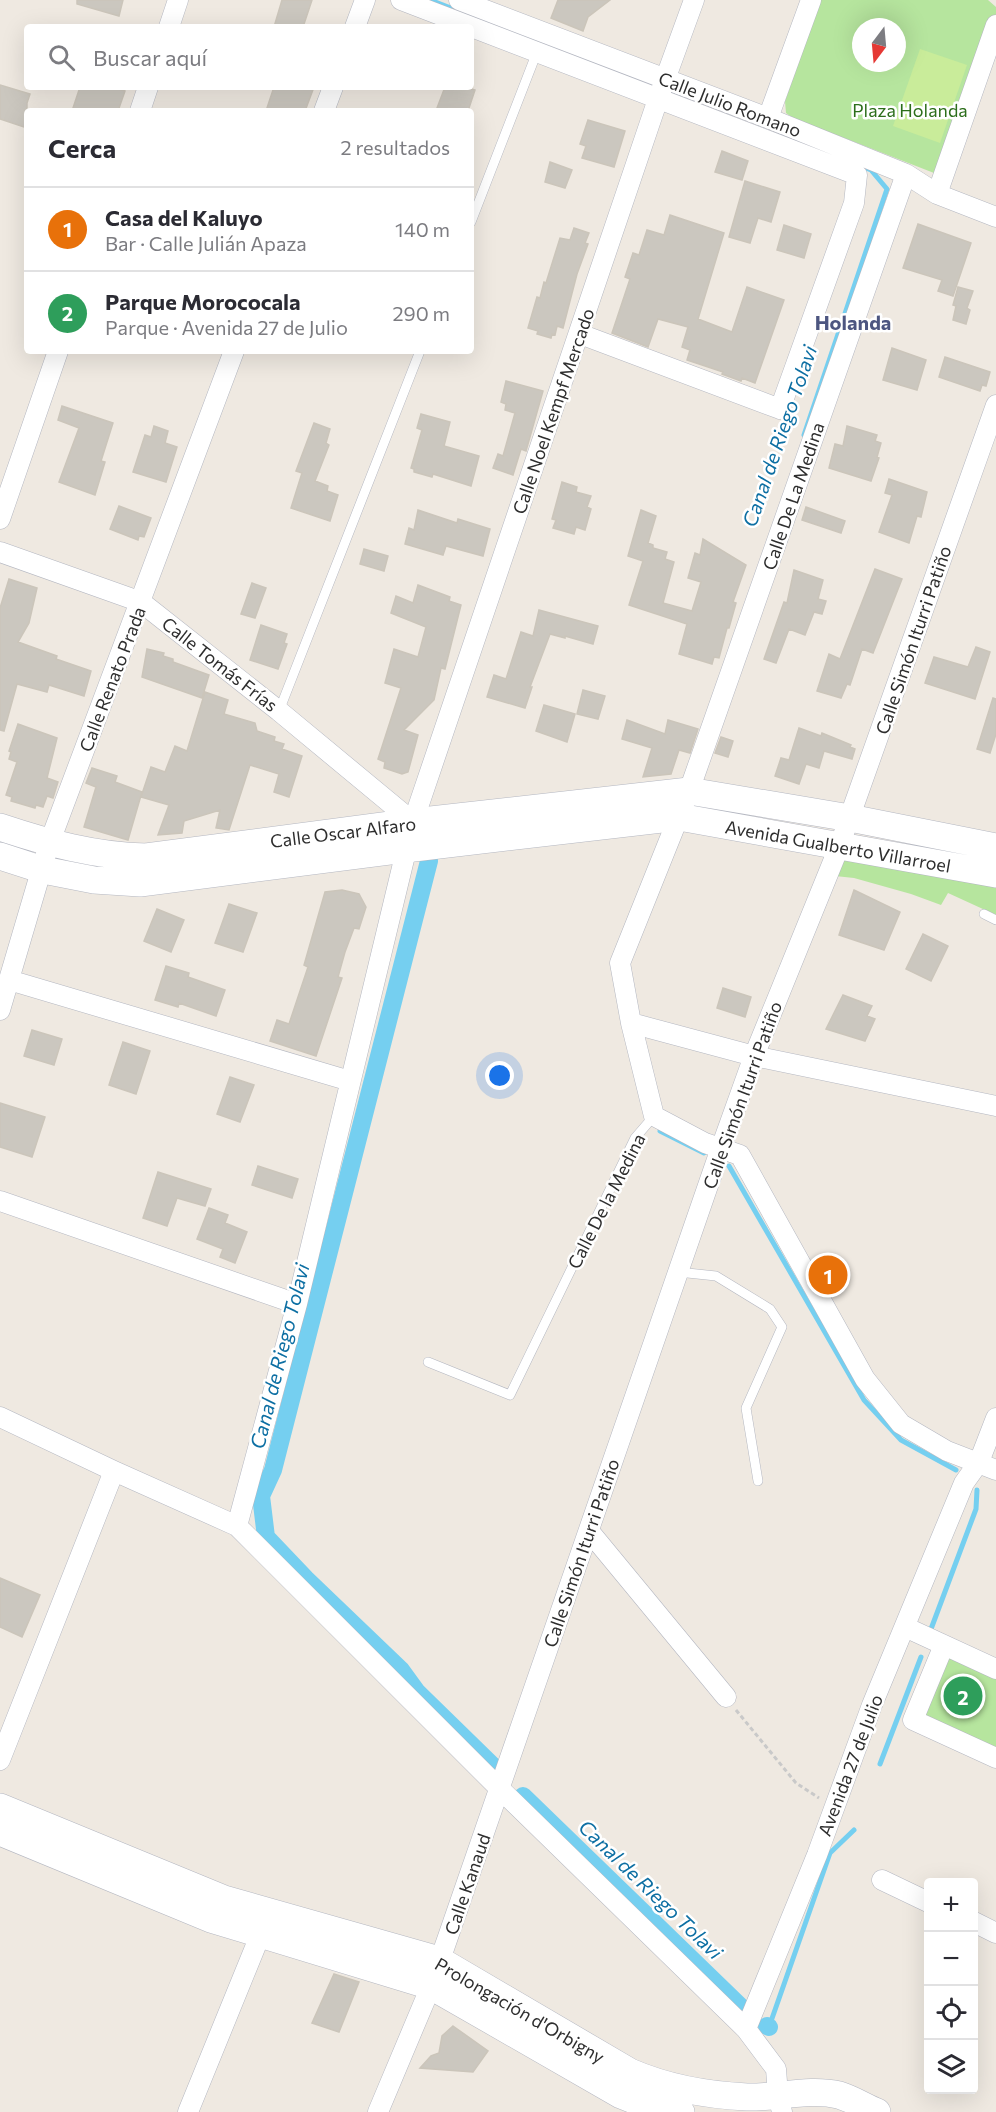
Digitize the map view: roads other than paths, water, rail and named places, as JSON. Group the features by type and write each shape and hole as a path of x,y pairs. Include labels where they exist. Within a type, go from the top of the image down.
{"main road":[{"name":"Avenida Gualberto Villarroel","path":"689,791 850,818 996,847"},
{"name":"Calle Oscar Alfaro","path":"0,827 49,844 118,856 146,857 413,822 689,791"},
{"name":"Avenida Gualberto Villarroel","path":"679,817 996,874"},
{"name":"Calle Oscar Alfaro","path":"0,856 43,870 94,880 140,884 405,849 679,817"},
{"name":"Prolongación d'Orbigny","path":"0,1808 224,1899 440,1960 630,2072 659,2084 706,2094 748,2097 780,2104 806,2093 839,2096 877,2112"},
{"name":"Prolongación d'Orbigny","path":"0,1832 211,1918 431,1986 621,2095 654,2108 675,2112"}],"street":[{"path":"170,24 178,0"},
{"path":"356,24 365,0"},
{"name":"Calle Julio Romano","path":"401,0 464,24"},
{"name":"Calle Julio Romano","path":"459,0 768,118 906,174 938,194 996,217"},
{"name":"Calle Noel Kempf Mercado","path":"237,1526 297,1305 413,822 658,99 694,0"},
{"path":"768,118 811,0"},
{"path":"938,194 996,25"},
{"name":"Calle Julio Romano","path":"474,28 857,175 854,203 780,409 580,334"},
{"path":"141,108 147,90"},
{"path":"325,108 332,90"},
{"name":"Calle De La Medina","path":"679,817 906,174"},
{"path":"0,519 57,354"},
{"name":"Calle Renato Prada","path":"0,1010 49,844 233,354"},
{"name":"Calle Simón Iturri Patiño","path":"500,1789 721,1148 754,1056 850,818 996,405"},
{"name":"Calle Tomás Frías","path":"0,552 141,602 279,711 413,822"},
{"name":"Calle De la Medina","path":"654,1116 631,1023 620,963 679,817"},
{"path":"9,980 350,1081"},
{"path":"631,1023 754,1056 996,1106"},
{"path":"654,1116 705,1143 741,1155 865,1378 901,1424 947,1450 988,1466"},
{"path":"0,1201 297,1305"},
{"path":"0,1417 114,1472 237,1526 500,1789 746,2029 776,2069 780,2104"},
{"name":"Avenida 27 de Julio","path":"746,2029 872,1705 964,1484 988,1466 996,1418"},
{"path":"0,1760 114,1472"},
{"path":"589,1531 726,1696"},
{"path":"905,1628 996,1669"},
{"path":"944,1645 913,1720 996,1758"},
{"name":"Calle Kanaud","path":"378,2112 431,1986 500,1789"},
{"path":"882,1880 924,1900"},
{"path":"978,1924 996,1933"},
{"path":"188,2112 261,1933"}],"lane":[{"path":"474,214 537,52"},
{"path":"279,711 419,354"},
{"path":"984,914 996,920"},
{"name":"Calle De la Medina","path":"428,1362 510,1395 635,1138 654,1116"},
{"path":"678,1272 716,1276 770,1309 782,1328 746,1408 758,1481"}],"waterway":[{"name":"Canal de Riego Tolavi","path":"430,0 581,59"},
{"name":"Canal de Riego Tolavi","path":"804,435 887,189 871,170 856,164"},
{"name":"Canal de Riego Tolavi","path":"429,861 273,1470 261,1496 266,1537 306,1579 401,1670 417,1692 501,1774"},
{"name":"Canal de Riego Tolavi","path":"660,1131 704,1153"},
{"name":"Canal de Riego Tolavi","path":"729,1166 864,1400 901,1440 956,1470"},
{"name":"Canal de Riego Tolavi","path":"931,1629 976,1509 977,1490"},
{"name":"Canal de Riego Tolavi","path":"880,1764 921,1657"},
{"name":"Canal de Riego Tolavi","path":"523,1796 747,2013"},
{"name":"Canal de Riego Tolavi","path":"769,2027 830,1853 854,1830"}],"place":[{"name":"Casa del Kaluyo","path":"828,1275"},
{"name":"Parque Morococala","path":"963,1696"}],"district":[{"name":"Holanda","path":"853,322"}],"park label":[{"name":"Plaza Holanda","path":"910,110"}]}
